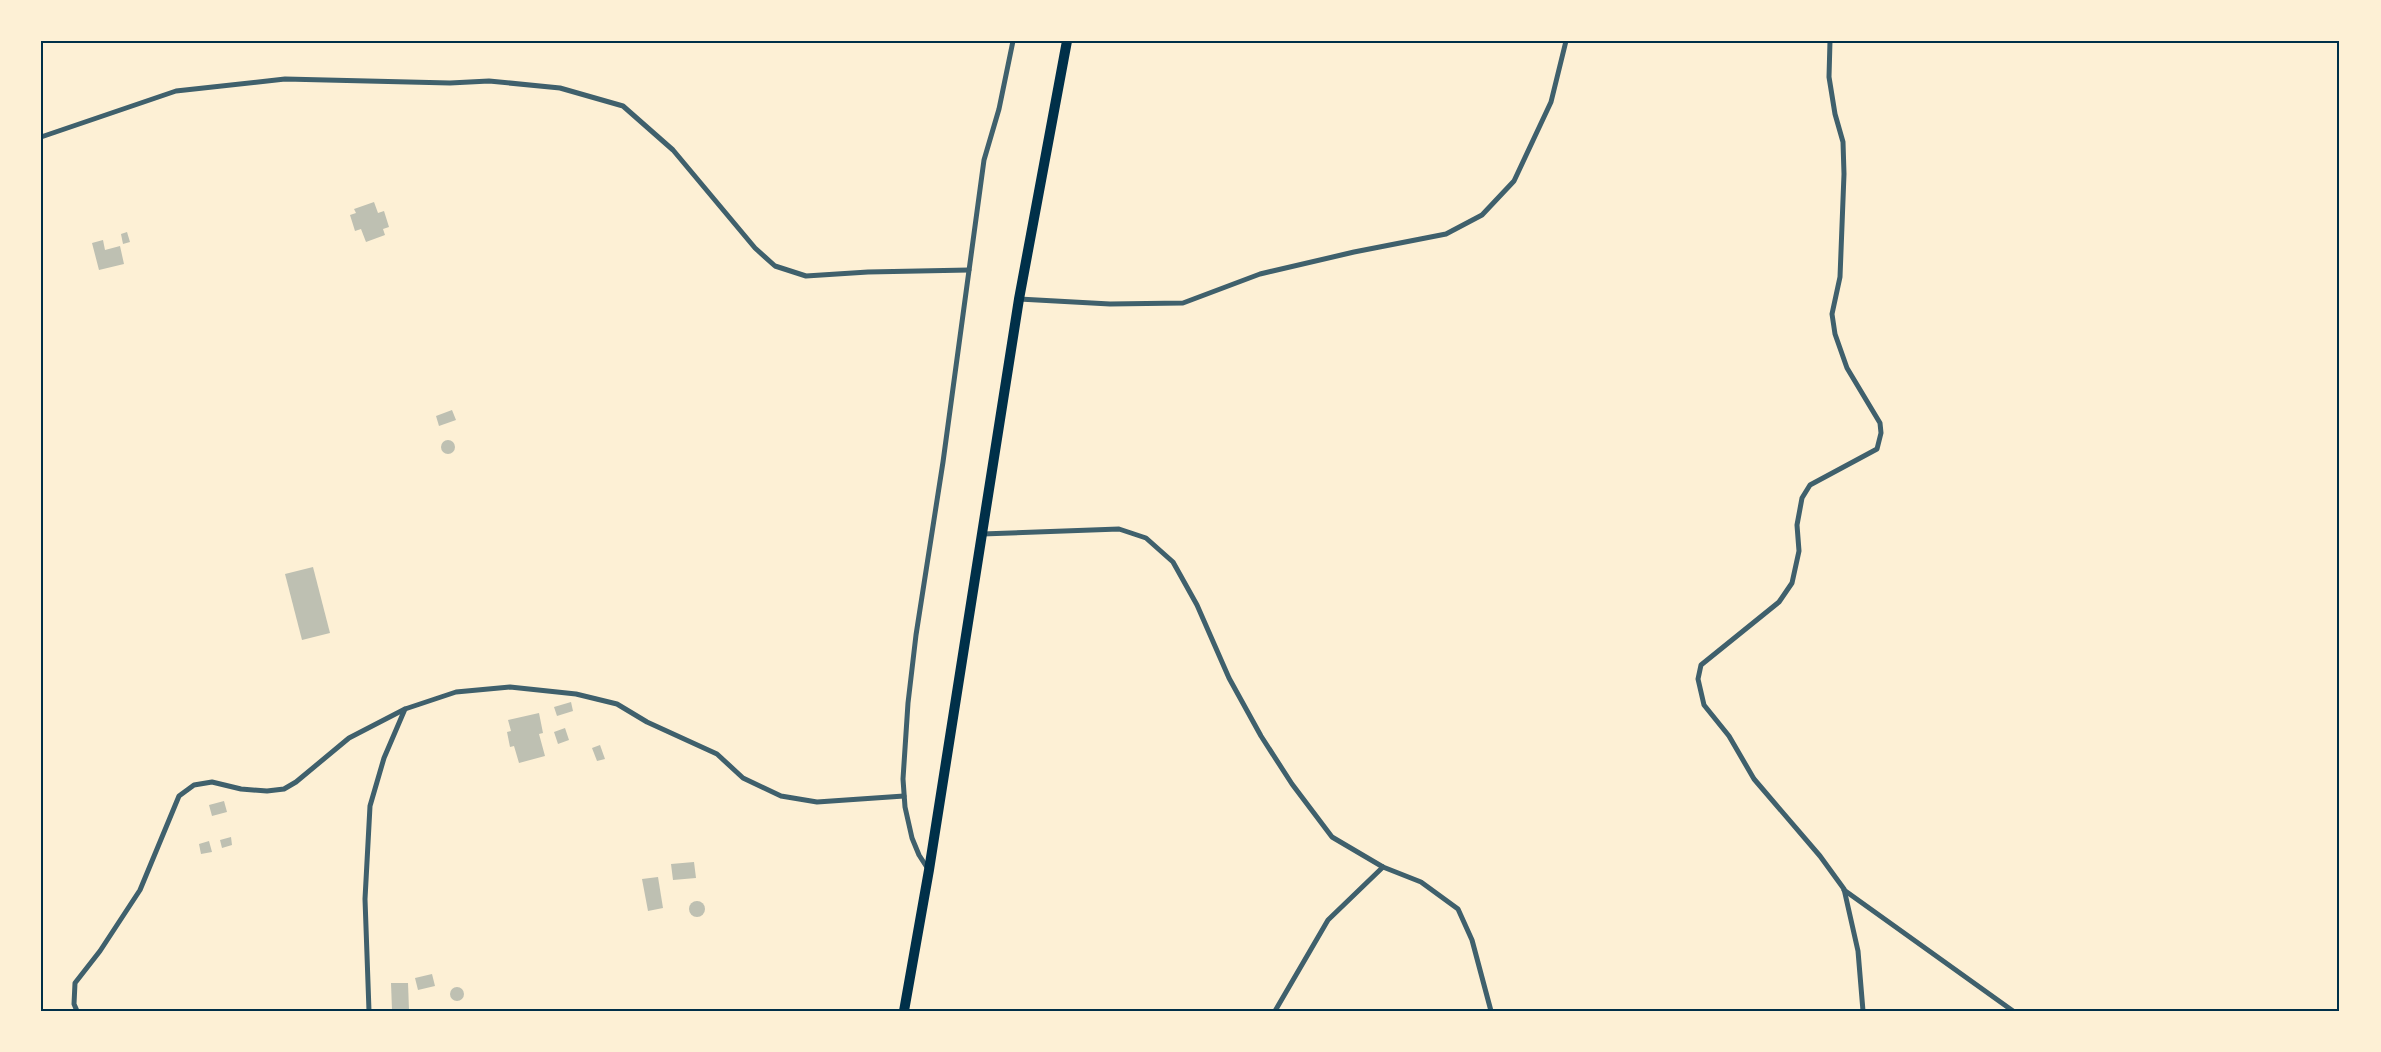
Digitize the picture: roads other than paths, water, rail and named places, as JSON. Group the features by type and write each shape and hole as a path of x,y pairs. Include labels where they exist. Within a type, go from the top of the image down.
{"main road":[{"path":"904,1011 929,870 1019,299 1067,41"}],"street":[{"path":"929,870 919,856 912,838 904,796 904,743 916,635 943,462 984,160 999,109 1013,41"},
{"path":"1019,299 1110,304 1183,303 1260,274 1354,252 1446,234 1482,216 1514,181 1552,102 1566,41"},
{"path":"1830,41 1829,77 1835,114 1843,142 1844,174 1840,277 1832,314 1835,334 1847,368 1880,423 1881,433 1877,450 1810,485 1802,498 1797,525 1799,551 1792,583 1779,602 1702,665 1698,679 1704,705 1729,736 1754,779 1820,856 1844,889 2014,1011"},
{"path":"41,136 176,91 285,79 450,83 489,81 560,88 623,106 673,150 755,248 775,266 806,276 868,272 969,270"},
{"path":"982,534 1119,529 1146,538 1173,562 1197,605 1229,678 1262,736 1292,784 1332,837 1383,867 1422,882 1458,909 1472,940 1491,1011"},
{"path":"77,1011 74,1004 76,983 100,952 140,890 179,796 194,785 212,782 240,789 267,791 284,789 296,782 349,738 405,709 456,692 510,687 576,694 617,704 647,722 717,754 743,778 781,796 817,802 904,796"},
{"path":"369,1011 364,899 370,806 384,758 405,709"},
{"path":"1275,1011 1328,920 1383,867"},
{"path":"1844,889 1858,951 1863,1011"}]}
